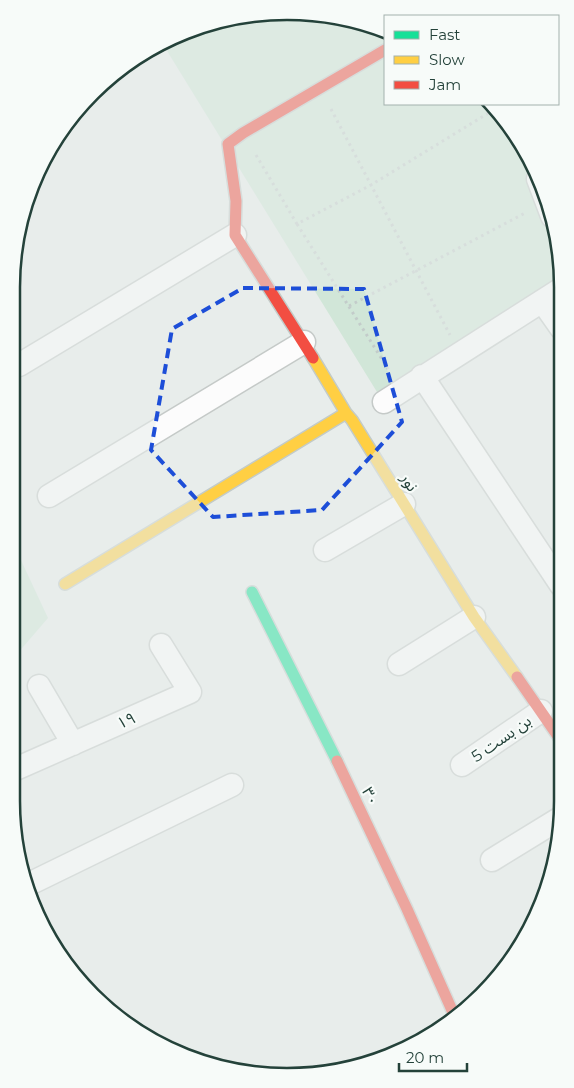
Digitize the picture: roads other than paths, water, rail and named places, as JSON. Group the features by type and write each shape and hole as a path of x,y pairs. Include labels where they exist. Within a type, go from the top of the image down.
{"street":[{"path":"20,365 235,235 236,202 228,144 243,133 384,51"},
{"name":"نور","path":"235,235 304,342 346,413 474,617 554,730"},
{"path":"392,396 551,295"},
{"path":"49,496 304,342"},
{"path":"422,376 554,573"},
{"path":"65,584 346,413"},
{"path":"325,550 404,504"},
{"name":"۳۰","path":"252,592 407,908 452,1011"},
{"path":"399,664 474,617"},
{"name":"۱۹","path":"20,767 190,692 161,645"},
{"path":"39,686 73,744"},
{"name":"بن بست 5","path":"462,765 541,711"},
{"path":"33,882 232,785"},
{"path":"492,860 553,822"}]}
